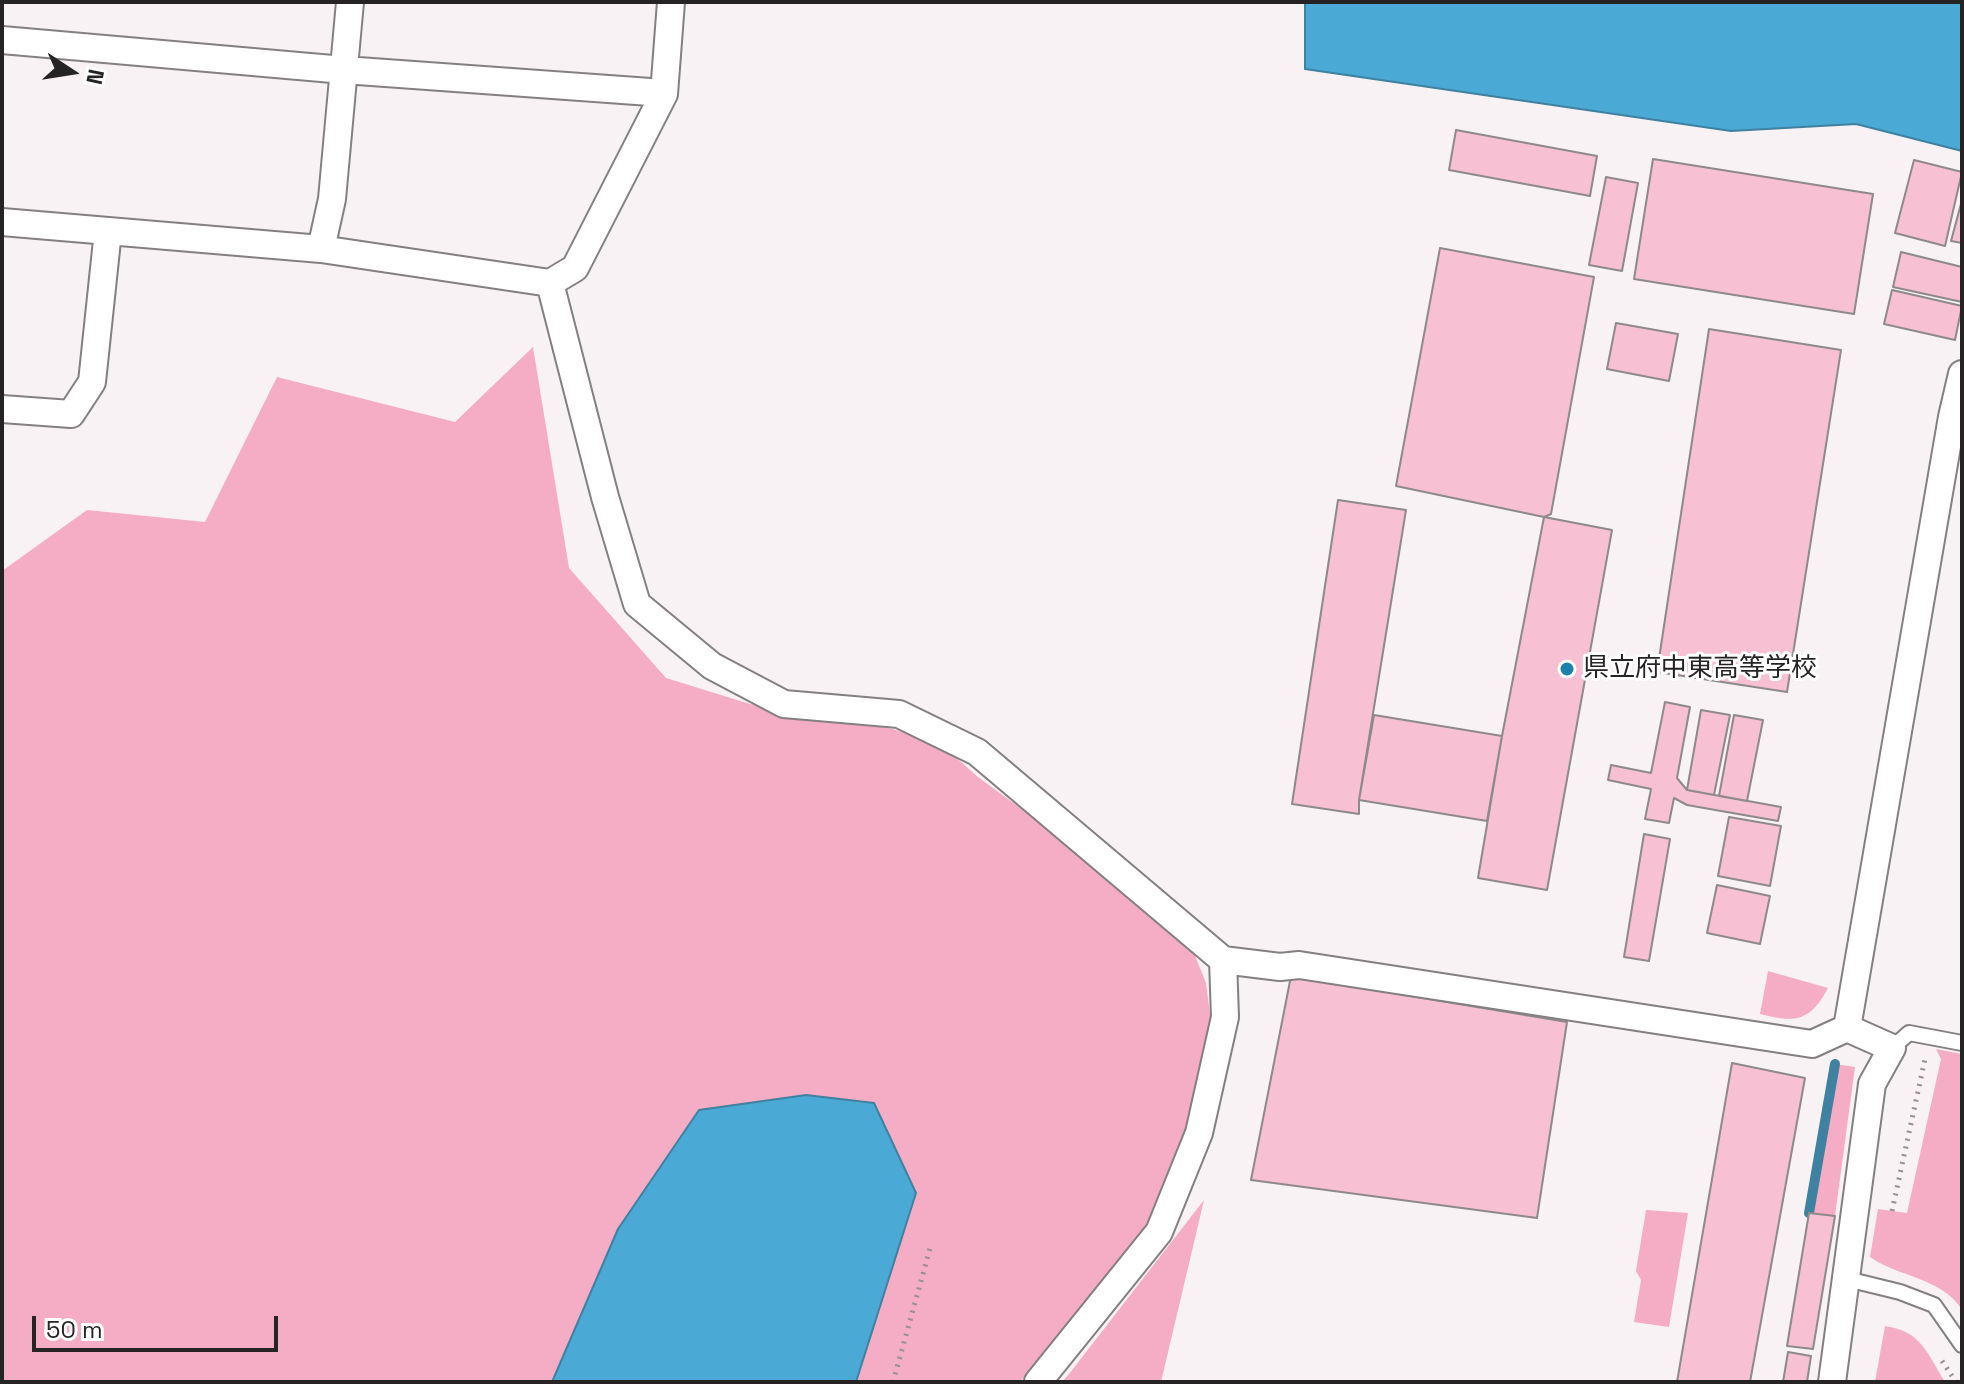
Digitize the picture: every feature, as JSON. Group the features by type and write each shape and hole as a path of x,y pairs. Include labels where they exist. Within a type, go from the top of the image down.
{"street":[{"path":"321,249 332,199 350,2"},
{"path":"2,222 321,249 550,283 575,268 664,93 671,2"},
{"path":"2,40 344,70 664,93"},
{"path":"2,409 71,414 92,382 108,231"},
{"path":"550,283 605,497 637,604 712,666 784,704 899,714 977,752 1223,960 1280,967 1315,967 1812,1044 1847,1028 1892,1048 1872,1084 1832,1382"},
{"path":"1847,1028 1960,385"},
{"path":"1038,1382 1159,1232 1199,1133 1225,1017 1223,960"}],"lane":[{"path":"1892,1048 1909,1033 1962,1043"},
{"path":"1847,1279 1900,1292 1934,1305 1962,1345"}],"path":[{"path":"1892,1211 1928,1047"},
{"path":"893,1382 931,1245"},
{"path":"1934,1350 1956,1382"}],"shaded area":[{"path":"533,347 569,568 666,678 750,704 893,729 944,747 978,777 1184,928 1206,983 1211,1022 1187,1128 1153,1221 1020,1382 856,1382 916,1193 874,1103 806,1095 699,1110 618,1229 552,1382 2,1382 2,571 87,510 205,522 277,377 455,422"},
{"path":"1768,971 1828,988 1808,1014 1783,1019 1760,1014"},
{"path":"1936,1049 1962,1054 1962,1310 1954,1299 1932,1284 1870,1257 1878,1209 1907,1213 1941,1059"},
{"path":"1835,1064 1855,1067 1835,1216 1809,1213"},
{"path":"1204,1200 1161,1382 1062,1382 1069,1374"},
{"path":"1646,1210 1688,1213 1669,1327 1634,1322 1641,1280 1636,1271"},
{"path":"1885,1326 1915,1338 1945,1382 1875,1382"}],"water":[{"path":"1305,2 1962,2 1962,151 1856,124 1731,131 1305,69"},
{"path":"806,1095 874,1103 916,1193 856,1382 552,1382 618,1229 699,1110"}],"building":[{"path":"1456,130 1597,156 1590,196 1449,170"},
{"path":"1653,159 1873,194 1854,314 1634,279"},
{"path":"1914,160 1962,172 1945,246 1895,233"},
{"path":"1606,177 1638,183 1622,271 1589,265"},
{"path":"1962,200 1962,243 1951,241"},
{"path":"1440,248 1594,277 1551,514 1544,517 1396,486"},
{"path":"1901,252 1962,267 1962,302 1893,287"},
{"path":"1892,290 1962,306 1955,340 1884,324"},
{"path":"1616,323 1678,334 1669,381 1607,369"},
{"path":"1709,329 1841,350 1787,692 1657,672"},
{"path":"1338,500 1406,510 1359,814 1292,804"},
{"path":"1544,517 1612,530 1547,890 1478,878"},
{"path":"1665,702 1690,707 1677,778 1687,790 1781,807 1778,821 1687,805 1674,798 1669,823 1645,819 1651,789 1608,780 1611,765 1651,773"},
{"path":"1701,710 1730,715 1714,795 1687,790"},
{"path":"1374,715 1502,736 1487,821 1359,800"},
{"path":"1734,715 1763,720 1747,801 1719,796"},
{"path":"1729,817 1781,826 1770,886 1718,876"},
{"path":"1644,834 1670,839 1649,961 1624,957"},
{"path":"1717,885 1770,896 1760,944 1707,933"},
{"path":"1291,976 1567,1022 1537,1218 1251,1180"},
{"path":"1732,1063 1805,1078 1750,1382 1677,1382"},
{"path":"1809,1213 1835,1216 1813,1349 1787,1346"},
{"path":"1788,1352 1811,1356 1807,1382 1783,1382"}],"waterway":[{"path":"1809,1213 1835,1064"}],"place":[{"name":"県立府中東高等学校","path":"1567,669"}]}
